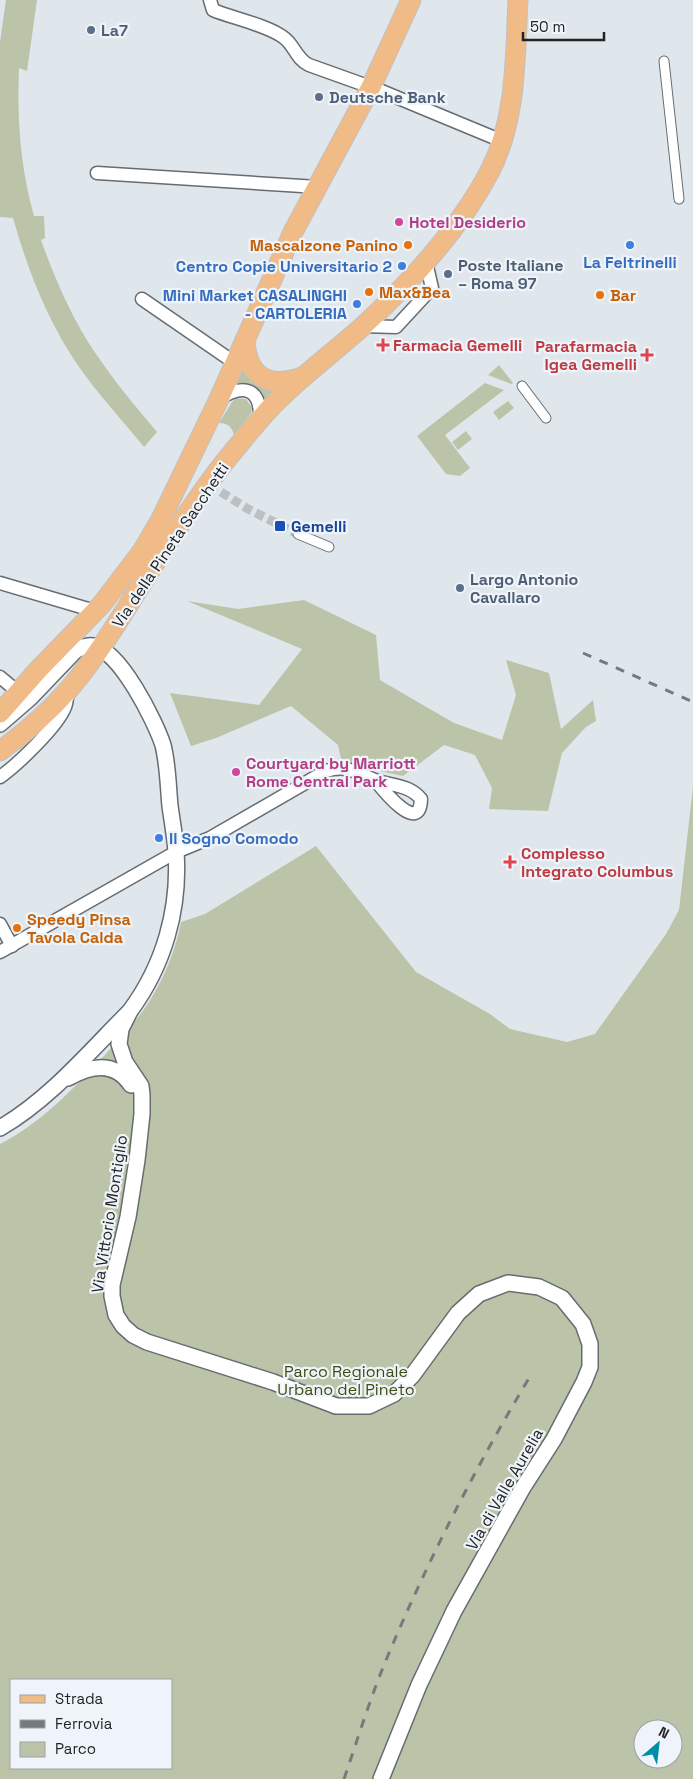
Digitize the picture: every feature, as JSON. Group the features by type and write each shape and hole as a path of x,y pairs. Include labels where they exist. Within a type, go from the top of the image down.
{"main road":[{"name":"Via della Pineta Sacchetti","path":"0,713 95,611 144,550 219,399 293,232 371,88 411,0"},
{"name":"Via della Pineta Sacchetti","path":"0,751 68,690 101,648 197,500 235,449 279,399 362,326 426,262 476,194 490,170 508,122 514,80 518,0"},
{"name":"Via della Pineta Sacchetti","path":"245,340 248,360 254,370 263,377 282,383 304,376"}],"street":[{"path":"210,0 213,10 277,33 283,37 303,62 502,141"},
{"path":"664,61 679,199"},
{"path":"97,173 318,187"},
{"path":"362,326 396,327 432,288 426,262"},
{"path":"142,299 235,363"},
{"path":"522,386 546,418"},
{"path":"219,399 234,390 249,391 258,400 260,420"},
{"path":"298,534 329,547"},
{"path":"0,583 95,611"},
{"path":"0,724 30,698 75,651 89,646 101,648 120,666 140,696 159,732 165,754 176,852 174,904 166,942 150,978 130,1011 34,1105 0,1128"},
{"path":"0,676 18,692"},
{"name":"Via della Pineta Sacchetti","path":"0,776 27,753 56,721 66,706 68,690"},
{"path":"0,952 176,852 210,838 326,770 337,768 353,770 376,781"},
{"path":"0,924 12,946"},
{"name":"Via Vittorio Montiglio","path":"130,1011 121,1030 119,1044 124,1062 141,1086 142,1103 137,1160 128,1217 111,1290 113,1304 119,1321 126,1329 141,1339 273,1382 336,1406 369,1406 394,1394 412,1376 458,1313 479,1294"},
{"path":"58,1083 82,1071 95,1067 104,1067 118,1072 127,1078 142,1103"},
{"name":"Via di Valle Aurelia","path":"381,1779 419,1685 454,1611 512,1506 554,1439 590,1367 590,1344 582,1324 562,1298 539,1287 508,1283 479,1294"}],"green space":[{"path":"6,0 37,0 27,71 19,68 19,106 20,143 29,197 34,216 44,216 45,238 41,240 65,298 87,341 118,384 157,432 144,447 93,385 66,347 39,293 13,218 0,217 0,42"},
{"path":"243,365 278,389 266,401 258,389 250,385 235,383"},
{"path":"499,365 513,383 511,384 488,375"},
{"path":"485,383 504,390 445,435 470,468 460,476 446,474 417,436"},
{"path":"236,398 246,399 252,408 251,413 234,435 229,426 219,423"},
{"path":"508,401 514,408 499,420 493,412"},
{"path":"466,431 472,439 458,450 452,442"},
{"path":"304,600 376,635 380,680 454,723 502,740 516,695 506,660 549,673 561,729 593,700 596,721 586,727 562,753 548,811 489,809 492,788 475,755 444,745 403,776 342,763 338,745 291,706 216,738 191,746 170,693 259,705 302,649 187,601 238,609"},
{"name":"Parco Regionale Urbano del Pineto","path":"693,786 693,1779 0,1779 0,1144 43,1116 68,1093 136,1020 152,997 166,970 181,922 205,914 316,846 416,972 490,1014 510,1029 567,1042 595,1034 666,934 679,910"}],"tunnel":[{"path":"221,492 248,509 298,534"}],"railway":[{"path":"583,653 693,702"},
{"path":"344,1779 368,1707 416,1591 470,1483 529,1378"}],"place":[{"name":"La7","path":"91,30"},
{"name":"Deutsche Bank","path":"319,97"},
{"name":"Hotel Desiderio","path":"399,222"},
{"name":"Mascalzone Panino","path":"408,245"},
{"name":"La Feltrinelli","path":"630,245"},
{"name":"Centro Copie Universitario 2","path":"402,266"},
{"name":"Poste Italiane – Roma 97","path":"448,274"},
{"name":"Max&Bea","path":"369,292"},
{"name":"Bar","path":"600,295"},
{"name":"Mini Market CASALINGHI - CARTOLERIA","path":"357,304"},
{"name":"Farmacia Gemelli","path":"383,345"},
{"name":"Parafarmacia Igea Gemelli","path":"647,355"},
{"name":"Gemelli","path":"280,526"},
{"name":"Largo Antonio Cavallaro","path":"460,588"},
{"name":"Courtyard by Marriott Rome Central Park","path":"236,772"},
{"name":"Il Sogno Comodo","path":"159,838"},
{"name":"Complesso Integrato Columbus","path":"510,862"},
{"name":"Speedy Pinsa Tavola Calda","path":"17,928"}]}
